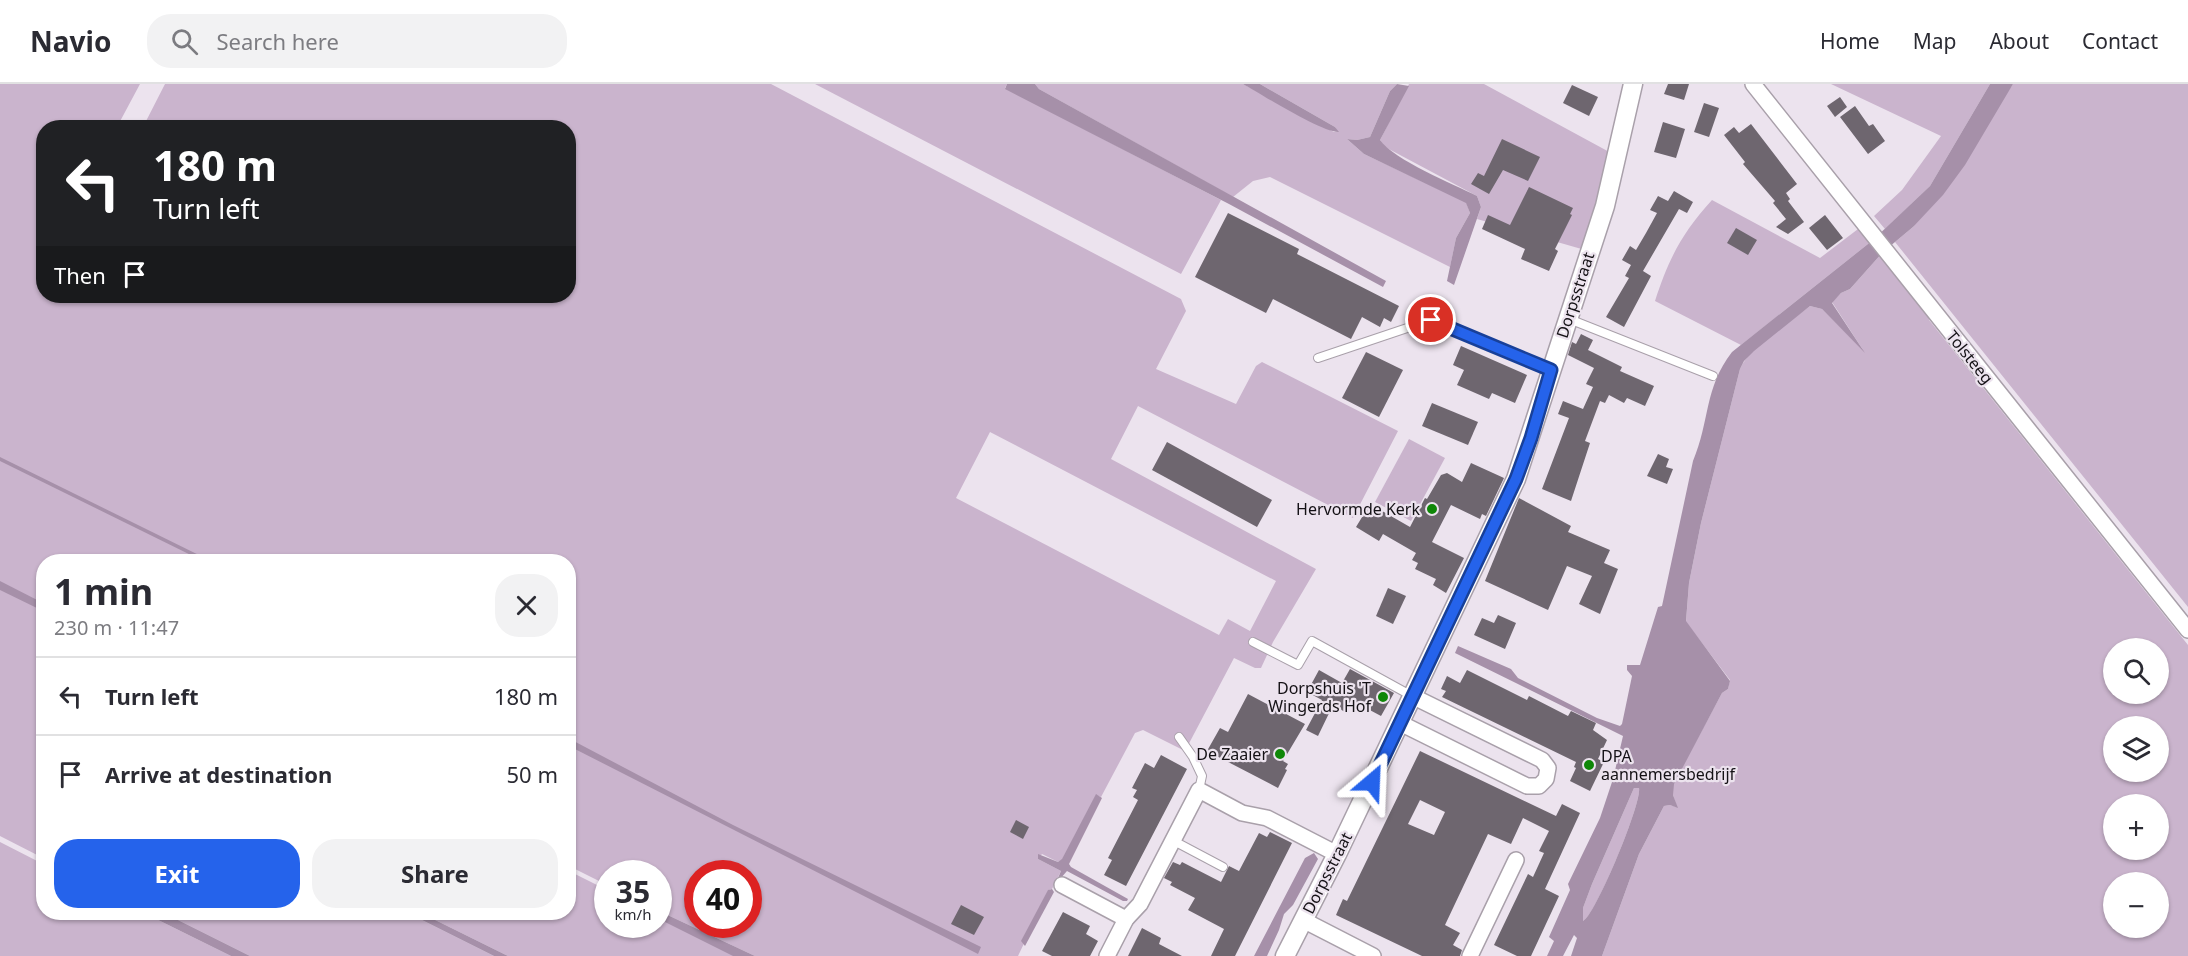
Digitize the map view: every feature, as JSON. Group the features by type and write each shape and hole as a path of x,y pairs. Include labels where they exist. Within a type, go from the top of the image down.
{"street":[{"name":"Dorpsstraat","path":"1284,956 1337,854 1516,479 1605,206 1633,84"},
{"name":"Tolsteeg","path":"1753,84 2188,630"},
{"path":"1400,723 1527,786 1539,786 1545,779 1548,768 1542,760 1412,696"},
{"path":"1107,956 1126,919 1140,904 1199,790 1242,813 1267,818 1337,854"},
{"path":"1470,956 1516,860"},
{"path":"1062,885 1126,919"},
{"path":"1303,920 1373,956"}],"lane":[{"path":"1567,318 1713,376"},
{"path":"1318,358 1431,320 1551,370"},
{"path":"1253,642 1298,666 1312,640 1412,696"},
{"path":"1179,737 1193,757 1202,776 1199,790"},
{"path":"1172,840 1223,867"}],"shaded area":[{"path":"0,84 140,84 121,120 36,120 36,303 576,303 576,120 147,120 165,84 771,84 1181,299 1186,311 1156,369 1236,404 1256,366 1262,362 1398,431 1353,518 1138,406 1111,459 1316,569 1273,642 1261,668 1255,668 1234,658 1185,751 1143,730 1135,733 1101,797 1096,795 1062,860 1058,862 1042,854 1038,859 1061,871 1018,956 755,956 717,938 762,938 762,860 684,860 684,923 672,917 672,860 594,860 594,878 576,870 576,554 36,554 36,854 0,836","holes":["990,432 1276,581 1250,631 1228,619 1219,635 956,498"]},
{"path":"815,84 1007,84 1005,88 1221,200 1181,274"},
{"path":"1007,84 1035,84 1039,89 1386,281 1383,287 1229,204 1005,89"},
{"path":"1035,84 1243,84 1334,132 1338,132 1335,127 1260,84 1397,84 1390,91 1370,137 1357,140 1347,139 1364,154 1466,202 1470,213 1456,238 1450,267 1270,177 1253,181 1233,197 1039,89"},
{"path":"1243,84 1260,84 1335,127 1339,132 1306,120"},
{"path":"1397,84 1409,86 1380,140 1398,156 1477,196 1481,207 1454,285 1447,281 1456,238 1470,213 1466,203 1364,154 1347,139 1357,140 1370,137 1390,91"},
{"path":"1409,84 1484,84 1613,154 1585,250 1477,219 1481,207 1477,196 1385,147 1380,140"},
{"path":"1831,84 1990,84 1930,186 1885,229 1874,216 1902,190 1941,136"},
{"path":"1990,84 2013,84 1965,165 1943,195 1913,227 1883,252 1850,289 1841,293 1832,303 1865,353 1822,309 1810,306 1744,361 1740,369 1701,523 1689,583 1686,621 1730,681 1728,689 1722,693 1674,784 1673,795 1678,808 1670,805 1664,806 1639,854 1602,956 1571,956 1577,938 1574,935 1563,956 1547,956 1554,941 1549,937 1570,890 1568,884 1600,818 1613,779 1623,736 1455,653 1458,646 1511,669 1518,678 1597,718 1620,726 1632,676 1627,670 1627,665 1640,665 1658,607 1662,606 1693,461 1716,379 1723,365 1732,352 1873,240 1930,186","holes":["1634,788 1639,788 1633,814 1617,858 1597,900 1583,921 1583,908 1592,884"]},
{"path":"2013,84 2188,84 2188,607 1895,242 1913,227"},
{"path":"1712,200 1820,258 1862,226 1873,240 1741,345 1655,301 1678,247 1692,224"},
{"path":"1883,252 1927,307 1929,320 2188,645 2188,956 1602,956 1639,854 1664,806 1677,807 1673,795 1673,784 1722,693 1728,689 1730,680 1686,622 1689,583 1701,523 1740,369 1752,352 1810,306 1822,309 1863,350 1832,302 1841,293 1850,289"},
{"path":"1409,439 1445,458 1411,521 1375,502"},
{"path":"0,457 197,554 189,554 0,461"},
{"path":"0,581 36,599 36,608 0,590"},
{"path":"576,742 733,825 981,947 978,954 576,750"},
{"path":"1634,788 1639,788 1638,798 1626,835 1607,881 1583,921 1583,908 1592,884"},
{"path":"1096,794 1102,798 1069,864 1128,899 1127,901 1067,871 1060,879 1058,878 1061,871 1038,859 1038,854 1058,862 1062,859"},
{"path":"0,842 36,860 36,920 158,920 231,956 0,956"},
{"path":"1314,853 1318,859 1293,905 1284,914 1267,956 1254,956 1305,858"},
{"path":"576,874 594,884 594,938 672,938 672,922 684,928 684,938 705,938 741,956 508,956 435,920 576,920"},
{"path":"1052,889 1054,892 1025,946 1021,941 1048,890"},
{"path":"672,917 684,923 684,932 672,926"},
{"path":"158,920 178,920 250,956 231,956"},
{"path":"178,920 422,920 494,956 250,956"},
{"path":"422,920 435,920 508,956 494,956"},
{"path":"697,938 716,938 755,956 733,956"}],"building":[{"path":"1668,84 1689,84 1684,100 1664,94"},
{"path":"1572,85 1598,97 1589,116 1563,103"},
{"path":"1840,97 1847,107 1835,117 1827,106"},
{"path":"1704,103 1719,108 1709,137 1694,132"},
{"path":"1855,106 1869,126 1873,124 1885,141 1868,154 1840,117"},
{"path":"1663,122 1685,129 1676,158 1654,152"},
{"path":"1751,124 1797,184 1786,193 1790,199 1788,201 1804,222 1788,234 1776,227 1786,219 1773,203 1775,201 1743,164 1745,162 1724,135 1734,127 1739,133"},
{"path":"1502,139 1540,157 1528,181 1503,170 1489,194 1471,184 1478,173 1484,176"},
{"path":"1529,187 1573,208 1570,214 1572,215 1555,249 1558,251 1549,271 1521,259 1525,249 1482,229 1488,215 1510,225"},
{"path":"1674,191 1693,202 1687,213 1679,209 1643,271 1651,276 1624,327 1606,317 1629,278 1625,276 1631,265 1622,260 1630,246 1636,250 1646,233 1657,213 1650,210 1658,196 1668,201"},
{"path":"1228,213 1299,249 1297,254 1399,306 1391,322 1384,318 1380,327 1362,317 1351,339 1273,299 1266,313 1195,277"},
{"path":"1825,215 1843,238 1827,250 1809,228"},
{"path":"1736,228 1757,240 1748,255 1727,243"},
{"path":"1581,334 1593,340 1588,350 1622,367 1620,371 1654,386 1645,406 1627,398 1624,403 1609,395 1605,403 1600,401 1585,441 1590,443 1571,501 1542,489 1569,418 1558,414 1563,401 1583,409 1593,387 1586,384 1594,368 1568,355 1572,342 1576,344"},
{"path":"1461,346 1527,375 1515,403 1492,393 1489,399 1457,385 1464,370 1453,365"},
{"path":"1366,352 1403,370 1379,417 1342,398"},
{"path":"1432,403 1478,422 1468,445 1422,426"},
{"path":"1167,442 1272,500 1257,527 1152,470"},
{"path":"1658,454 1669,459 1666,467 1673,469 1667,484 1647,476"},
{"path":"1471,463 1504,478 1486,516 1482,514 1480,519 1451,505 1432,542 1464,558 1446,593 1433,585 1436,579 1415,569 1418,563 1412,560 1416,553 1383,534 1379,541 1356,527 1370,504 1410,527 1425,498 1427,499 1441,475 1447,473 1462,482"},
{"path":"1519,498 1571,526 1568,532 1610,550 1604,563 1618,569 1600,614 1579,604 1592,576 1567,566 1548,610 1485,581"},
{"path":"1388,588 1406,596 1393,624 1376,616"},
{"path":"1498,615 1516,623 1505,649 1474,635 1482,618 1494,623"},
{"path":"1350,669 1394,693 1381,716 1351,700 1345,712 1333,705 1318,736 1306,730 1322,700 1307,692 1319,670 1342,683"},
{"path":"1467,670 1527,700 1529,696 1568,716 1571,711 1596,723 1593,730 1607,740 1598,759 1604,762 1590,791 1570,781 1576,768 1574,767 1576,762 1442,697 1446,691 1441,689 1447,676 1460,683"},
{"path":"1248,694 1305,724 1283,761 1288,764 1285,769 1287,770 1278,788 1207,751 1220,728 1228,732"},
{"path":"1420,751 1556,816 1562,804 1580,813 1545,889 1559,896 1531,956 1517,956 1494,945 1528,874 1533,877 1544,853 1539,851 1549,831 1523,818 1511,844 1488,834 1445,925 1460,933 1453,945 1462,950 1460,956 1422,956 1336,915 1343,899 1347,901","holes":["1420,800 1445,812 1434,835 1408,824"]},
{"path":"1161,755 1187,769 1126,886 1104,875 1112,860 1108,858 1138,800 1133,797 1137,790 1132,788 1145,763 1154,768"},
{"path":"1016,820 1029,827 1023,839 1010,832"},
{"path":"1270,832 1292,843 1235,956 1211,956 1224,929 1188,910 1195,898 1170,885 1172,882 1164,878 1173,862 1180,865 1182,862 1221,882 1229,866 1239,871 1259,833 1267,837"},
{"path":"961,905 984,917 974,935 951,924"},
{"path":"1063,912 1090,926 1086,934 1098,941 1090,956 1052,956 1042,951"},
{"path":"1142,928 1161,938 1159,944 1182,956 1128,956"}],"place":[{"name":"Hervormde Kerk","path":"1432,509"},
{"name":"Dorpshuis 'T Wingerds Hof","path":"1383,697"},
{"name":"De Zaaier","path":"1280,754"},
{"name":"DPA aannemersbedrijf","path":"1589,765"}],"route":[{"path":"1372,782 1516,479 1551,370 1431,320"}]}
